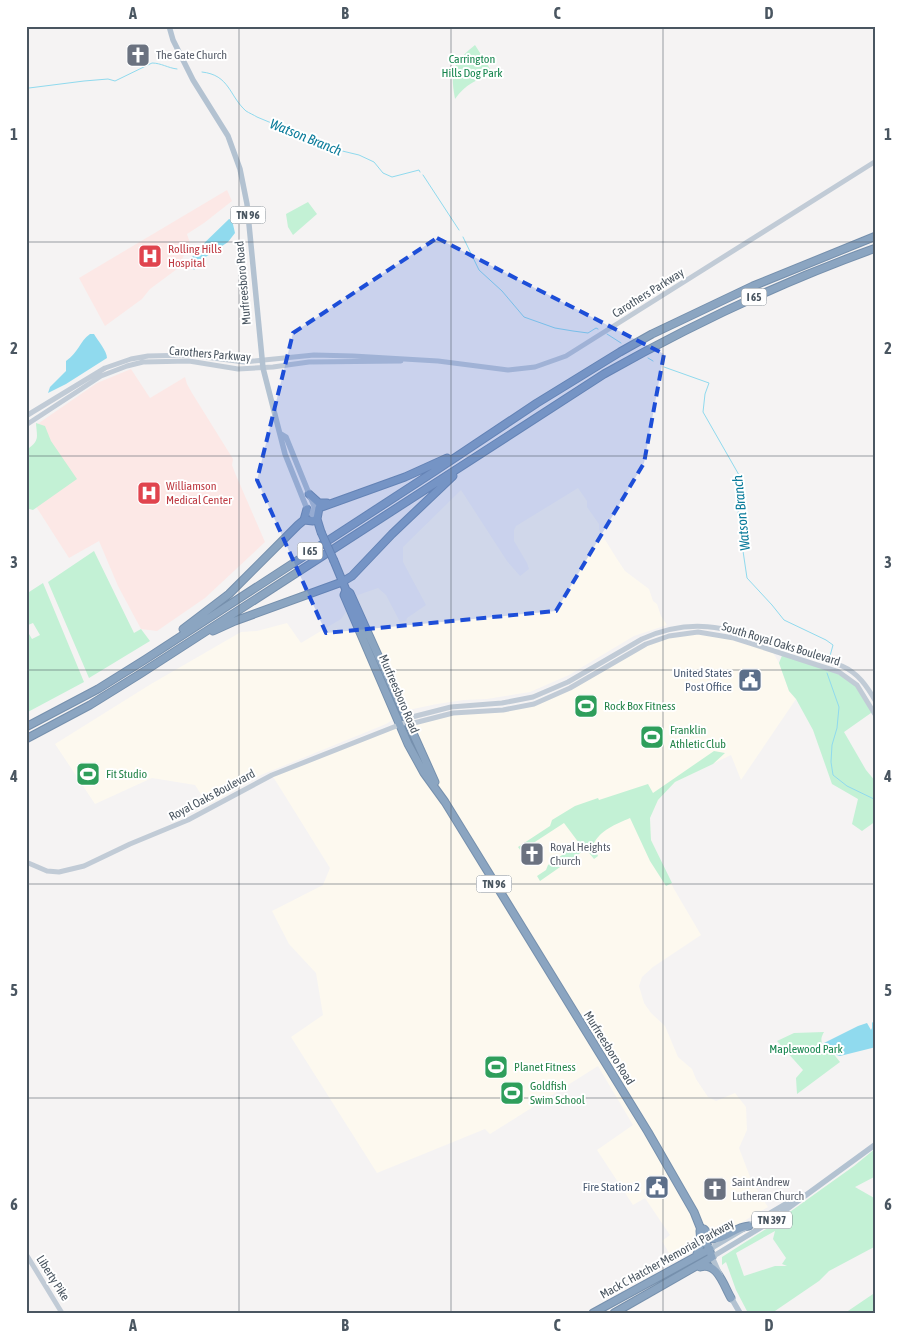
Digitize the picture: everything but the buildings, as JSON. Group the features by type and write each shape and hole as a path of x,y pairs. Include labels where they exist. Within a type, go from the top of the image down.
{"highway":[{"name":"I 65","path":"26,727 90,693 146,659 593,368 652,334 753,286 876,236"},
{"name":"I 65","path":"26,738 90,705 162,660 604,374 658,344 767,291 820,268 876,248"},
{"path":"304,520 313,521 317,519 319,508 405,477 474,444"},
{"path":"162,660 209,633 235,621 342,582 352,576 438,488 477,456"},
{"path":"309,494 319,503 334,502"},
{"path":"146,659 158,646 196,621 229,594 304,520 307,508"},
{"name":"Murfreesboro Road","path":"317,519 342,582 346,590 350,592 405,723 445,802 648,1132 697,1219 712,1257"},
{"path":"697,1219 708,1235 713,1238 721,1238 740,1227 749,1226"},
{"path":"696,1256 701,1243 697,1219"},
{"name":"Mack C Hatcher Memorial Parkway","path":"593,1313 710,1249"},
{"name":"Mack C Hatcher Memorial Parkway","path":"614,1313 712,1257"},
{"path":"667,1283 671,1283 702,1266 708,1265 717,1273 731,1298"}],"main road":[{"name":"Murfreesboro Road","path":"169,26 173,40 193,80 228,136 240,169 247,204 261,360 272,407 281,434 280,440 283,449 307,508 317,519"},
{"name":"Carothers Parkway","path":"26,416 96,373 115,364 131,359 169,355 235,362 314,355 408,359 508,370 535,367 559,359 876,161"},
{"path":"342,356 342,362"},
{"name":"Carothers Parkway","path":"26,425 101,376 132,364 184,360 229,368 263,368 309,362 396,362 408,359"},
{"name":"Murfreesboro Road","path":"281,434 286,438 317,519"},
{"name":"South Royal Oaks Boulevard","path":"405,723 412,717 438,709 502,703 533,697 555,689 654,633 697,626 735,630 842,666 859,677 876,702"},
{"name":"South Royal Oaks Boulevard","path":"405,723 414,723 441,715 462,712 521,707 550,698 646,644 678,634 698,632 734,638 839,672 857,685 876,716"},
{"path":"502,703 503,710"},
{"name":"Royal Oaks Boulevard","path":"26,862 39,868 59,872 84,866 130,844 188,820 272,774 405,723"},
{"name":"Mack C Hatcher Memorial Parkway","path":"712,1257 765,1225 876,1144"},
{"name":"Mack C Hatcher Memorial Parkway","path":"710,1249 828,1179"},
{"name":"Liberty Pike","path":"26,1254 62,1313"},
{"name":"Murfreesboro Road","path":"712,1257 740,1313"}],"highlighted area":[{"path":"437,238 664,354 644,463 556,611 326,633 257,480 293,333"}],"shaded area":[{"name":"Rolling Hills Hospital","path":"227,190 232,201 187,234 190,243 177,269 150,289 142,299 105,326 79,278"},
{"name":"Williamson Medical Center","path":"131,369 150,398 185,377 192,393 233,459 232,465 235,473 265,542 205,598 157,631 141,629 118,586 99,541 69,558 35,505 72,481 36,425 97,383"},
{"path":"578,488 587,501 587,507 599,524 599,530 617,559 625,571 649,589 653,601 657,604 661,616 667,625 634,636 569,675 530,692 487,699 464,700 408,710 386,724 261,775 208,805 195,785 152,778 95,804 55,744 151,684 241,632 257,631 287,623 301,643 341,619 358,595 378,588 386,595 400,622 406,621 407,618 426,605 403,562 403,547 461,490 507,561 520,576 529,569 514,541 516,526"},
{"path":"678,634 718,634 771,649 779,663 789,691 796,699 741,780 731,755 675,782 658,800 650,818 651,840 674,889 701,935 653,967 642,977 639,986 644,1003 651,1013 665,1026 678,1057 692,1069 708,1097 716,1101 735,1093 746,1107 747,1130 739,1148 752,1182 768,1207 674,1262 662,1241 670,1235 645,1198 633,1205 597,1150 633,1125 598,1066 490,1134 485,1129 377,1173 291,1037 323,1015 316,973 289,944 272,911 323,885 330,868 272,775 400,727 441,715 503,710 550,698 646,644"}],"green space":[{"name":"Carrington Hills Dog Park","path":"475,45 494,75 472,83 455,99 454,68 461,57"},
{"path":"308,202 317,214 293,235 288,227 286,214"},
{"path":"36,423 45,426 51,441 77,479 33,510 26,508 26,450 37,439"},
{"path":"94,551 134,633 141,629 150,641 89,678 48,582"},
{"path":"43,583 84,682 26,713 26,710 29,708 26,703 26,646 29,643 26,638 26,629 32,639 40,635 33,623 28,625 26,622 26,594"},
{"path":"783,653 851,679 871,708 871,713 844,732 866,770 876,782 876,821 862,831 852,824 858,799 832,784 813,730 796,699 789,691 779,663"},
{"path":"714,751 725,753 713,764 675,782 658,800 650,818 651,840 672,883 666,886 650,861 630,818 609,828 600,835 593,845 598,856 594,859 586,849 540,881 537,876 546,870 548,865 579,843 564,823 521,851 518,847 550,826 552,820 575,806 648,784 653,793"},
{"name":"Maplewood Park","path":"824,1032 821,1040 824,1047 828,1047 840,1062 797,1094 796,1078 803,1070 777,1041 794,1033"},
{"path":"876,1148 876,1176 855,1187 876,1199 876,1246 829,1271 819,1281 772,1313 748,1313 736,1290 726,1262 722,1265 722,1257 766,1229","holes":["775,1231 773,1239 786,1258 782,1264 787,1266 775,1266 744,1276 736,1253"]},
{"path":"876,1292 876,1313 845,1313"}],"water":[{"path":"229,219 232,220 235,233 228,242 204,258 194,270 189,263 195,252"},
{"path":"90,334 94,334 104,349 107,358 48,393 50,387 66,371 66,361"},
{"path":"876,1018 876,1047 840,1056 833,1054 828,1047 824,1047 822,1044 867,1023 871,1030 872,1023"}],"waterway":[{"name":"Watson Branch","path":"26,86 29,88 108,79 115,81 152,63 177,69"},
{"name":"Watson Branch","path":"202,72 218,77 228,87 240,105 257,117 334,149 359,155 374,162 383,173 392,177 419,170 420,172"},
{"name":"Watson Branch","path":"423,175 459,230"},
{"name":"Watson Branch","path":"463,237 479,270 502,291 524,317 555,328 573,331 588,333 596,328 598,329"},
{"name":"Watson Branch","path":"607,334 621,343"},
{"name":"Watson Branch","path":"648,358 653,361"},
{"name":"Watson Branch","path":"664,367 709,383 705,394 703,412 739,475 741,493 738,513 744,533 743,551 747,578 784,620 833,645 830,656"},
{"name":"Watson Branch","path":"827,673 839,707 837,728 832,745 831,762 833,775 847,786 876,800"}],"place":[{"name":"The Gate Church","path":"138,55"},
{"name":"Rolling Hills Hospital","path":"150,256"},
{"name":"Williamson Medical Center","path":"149,493"},
{"name":"United States Post Office","path":"750,680"},
{"name":"Rock Box Fitness","path":"586,706"},
{"name":"Franklin Athletic Club","path":"652,737"},
{"name":"Fit Studio","path":"88,774"},
{"name":"Royal Heights Church","path":"532,854"},
{"name":"Planet Fitness","path":"496,1067"},
{"name":"Goldfish Swim School","path":"512,1093"},
{"name":"Fire Station 2","path":"657,1187"},
{"name":"Saint Andrew Lutheran Church","path":"715,1189"}]}
